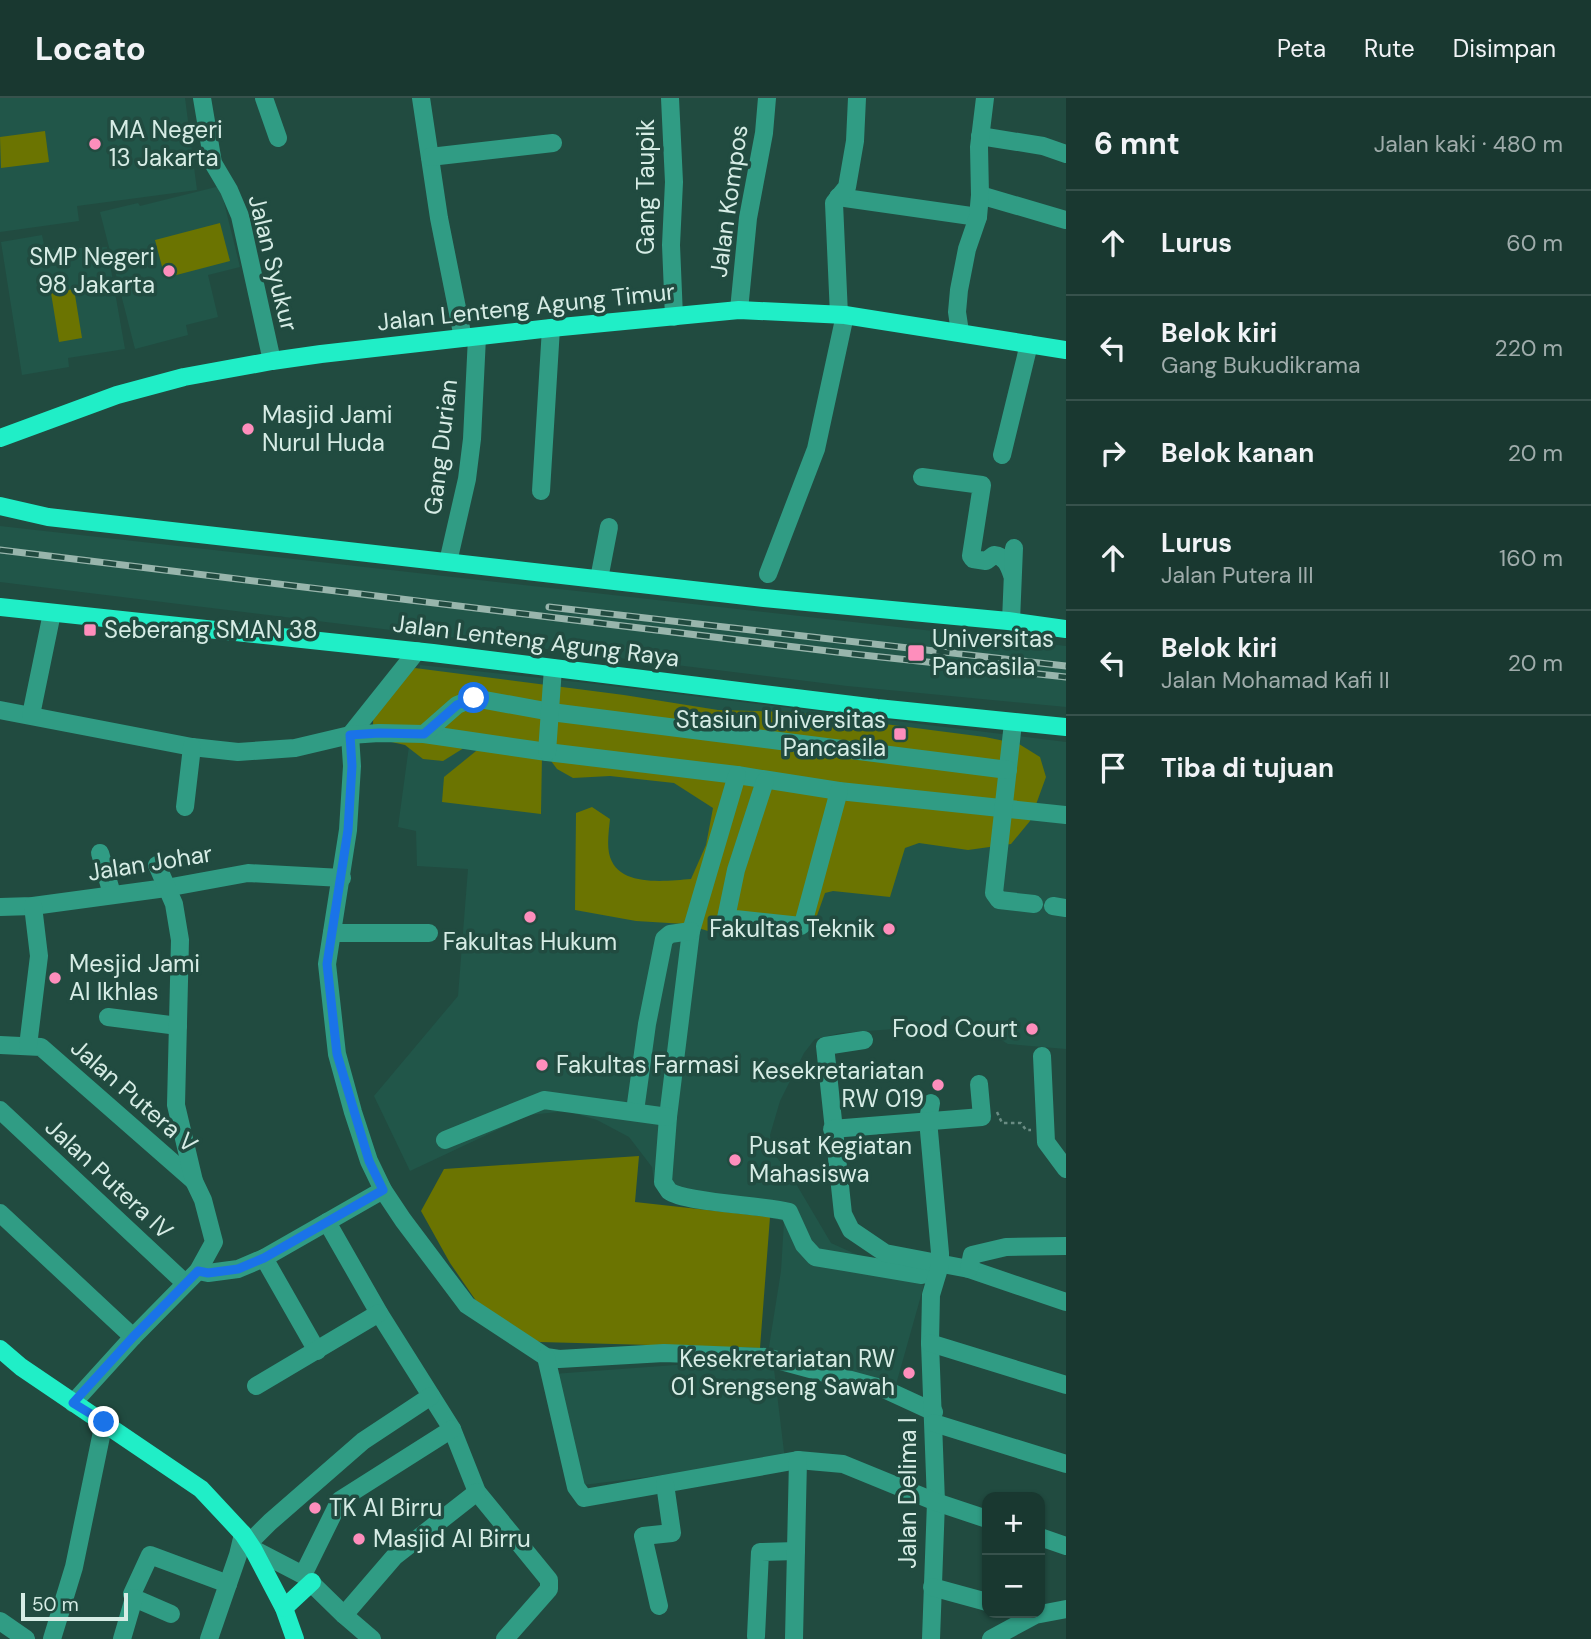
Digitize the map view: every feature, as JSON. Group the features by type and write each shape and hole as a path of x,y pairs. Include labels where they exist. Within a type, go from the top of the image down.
{"main road":[{"name":"Jalan Lenteng Agung Timur","path":"0,438 117,395 184,377 272,361 551,328 740,310 960,332 1066,350"},
{"path":"0,506 48,517 764,598 1009,621 1066,629"},
{"name":"Jalan Lenteng Agung Raya","path":"0,607 417,651 1013,723 1066,727"},
{"path":"0,1349 73,1403 201,1489 248,1542 282,1603 295,1639"},
{"path":"282,1603 308,1579"}],"street":[{"name":"Jalan Syukur","path":"202,98 213,163 240,216 272,361"},
{"path":"264,98 278,138"},
{"name":"Gang Durian","path":"421,98 430,160 470,337 472,439 467,479 448,562"},
{"name":"Gang Taupik","path":"670,98 674,182 671,245 674,317"},
{"name":"Jalan Kompos","path":"740,310 748,218 764,133 767,98"},
{"path":"768,574 816,449 842,320 834,203 847,187 855,141 857,98"},
{"path":"960,332 957,312 959,290 967,249 978,217 980,136 985,98"},
{"path":"980,136 1043,146 1066,154"},
{"path":"430,160 553,146"},
{"path":"980,195 1066,220"},
{"path":"838,197 978,217"},
{"path":"541,491 551,328"},
{"path":"1002,455 1029,344"},
{"path":"922,477 982,485 971,556 973,559 986,561 994,555 1000,556 1009,566 1012,575"},
{"path":"599,579 609,527"},
{"path":"1009,621 1014,548"},
{"path":"31,715 52,613"},
{"path":"417,651 350,735 352,766 342,878 327,964 337,1054 377,1194 467,1305 546,1357 559,1359 664,1353 766,1357 884,1389 934,1418 1066,1464"},
{"path":"547,752 553,667"},
{"path":"424,734 457,705 474,698 551,712 1008,770"},
{"path":"0,710 192,747 238,752 284,749 350,735 424,734 839,791 1066,815"},
{"path":"1013,723 994,892 999,900 1034,904"},
{"path":"185,807 192,747"},
{"path":"737,775 691,931 668,1117 663,1182 670,1191 692,1198 789,1212 804,1245 814,1257 922,1275"},
{"path":"765,781 740,859 726,918 801,926 803,924 839,791"},
{"path":"100,852 111,894"},
{"path":"73,1403 191,1277 214,1242 203,1200 194,1181 176,1105 180,940 174,904 157,865"},
{"name":"Jalan Johar","path":"0,907 33,906 166,888 248,873 342,878"},
{"path":"28,1046 39,956 33,906"},
{"path":"635,1111 647,1024 664,939 670,933 691,931"},
{"path":"332,933 429,933"},
{"path":"108,1017 178,1026"},
{"path":"864,1040 825,1046 843,1214 850,1230 886,1253 969,1269 1066,1303"},
{"name":"Jalan Putera V","path":"0,1045 41,1047 194,1181"},
{"path":"1042,1056 1046,1142 1066,1169"},
{"path":"832,1129 929,1111 980,1117 983,1114 979,1084"},
{"path":"445,1140 544,1100 668,1117"},
{"name":"Jalan Putera IV","path":"0,1110 191,1277"},
{"name":"Jalan Delima I","path":"929,1111 940,1265 931,1295 930,1343 936,1502 931,1639"},
{"path":"191,1277 238,1269 264,1258 377,1194"},
{"path":"0,1213 133,1337"},
{"path":"327,1222 379,1313 452,1429 477,1492 549,1580 550,1589 505,1639"},
{"path":"969,1269 972,1255 1006,1247 1066,1246"},
{"path":"264,1258 317,1351"},
{"path":"256,1386 379,1313"},
{"path":"930,1343 1066,1385"},
{"path":"546,1357 576,1487 584,1498 798,1460 843,1464 936,1502 982,1517"},
{"path":"209,1639 228,1584 248,1542 362,1441 430,1396"},
{"path":"52,1639 74,1567 104,1422"},
{"path":"308,1579 340,1500 452,1429"},
{"path":"794,1639 798,1460"},
{"path":"659,1606 643,1536 672,1533 665,1484"},
{"path":"344,1615 394,1557 477,1492"},
{"path":"1045,1539 1066,1546"},
{"path":"248,1542 308,1579 372,1639"},
{"path":"756,1636 760,1552 796,1551"},
{"path":"122,1639 134,1598 133,1589 150,1555 228,1584"},
{"path":"932,1587 982,1601"},
{"path":"134,1598 171,1614"},
{"path":"1045,1612 1066,1609"},
{"path":"990,1639 1015,1633 1028,1618"},
{"path":"0,1621 26,1639"}],"path":[{"path":"983,1114 999,1113 1002,1123 1020,1123 1027,1130 1045,1130"}],"shaded area":[{"name":"MA Negeri 13 Jakarta","path":"0,98 185,98 197,190 77,206 79,221 0,232"},
{"name":"SMP Negeri 98 Jakarta","path":"220,186 240,267 208,275 218,317 186,325 188,335 135,349 100,212 138,203 140,206"},
{"path":"42,235 45,249 107,247 125,349 68,358 69,367 22,375 1,242"},
{"path":"0,526 1066,646 1066,707 847,686 0,582"},
{"name":"Universitas Pancasila","path":"420,665 1066,742 1066,1049 1008,1044 974,1023 841,1033 815,1039 804,1053 780,1101 770,1135 772,1152 789,1172 831,1243 924,1285 895,1388 773,1361 785,1460 567,1487 553,1374 771,1358 768,1353 781,1271 784,1221 666,1195 655,1187 652,1167 629,1137 597,1120 567,1111 529,1115 410,1171 374,1096 458,996 468,869 417,866 416,831 398,827"}],"green space":[{"path":"45,131 49,162 1,168 0,137"},
{"path":"220,223 230,261 165,278 155,240"},
{"path":"74,289 82,338 59,342 51,293"},
{"path":"415,668 718,710 792,712 985,737 1019,744 1040,757 1046,777 1030,821 1011,844 968,850 919,843 905,848 890,897 833,891 825,893 814,924 790,931 728,925 708,931 685,924 636,921 575,910 576,813 592,807 610,819 609,853 613,864 621,872 643,880 668,881 691,879 706,845 713,808 674,783 610,776 573,778 557,769 540,746 467,746 443,761 423,759 405,745 387,741 373,725 381,699"},
{"path":"481,747 542,755 541,814 442,802 444,777"},
{"path":"639,1156 635,1202 770,1217 760,1348 540,1342 523,1336 481,1308 450,1263 421,1211 444,1169"}],"railway":[{"path":"0,550 853,654 1066,677"},
{"path":"549,607 1066,666"}],"place":[{"name":"MA Negeri 13 Jakarta","path":"95,144"},
{"name":"SMP Negeri 98 Jakarta","path":"169,271"},
{"name":"Masjid Jami Nurul Huda","path":"248,429"},
{"name":"Seberang SMAN 38","path":"90,630"},
{"name":"Universitas Pancasila","path":"916,653"},
{"name":"Stasiun Universitas Pancasila","path":"900,734"},
{"name":"Fakultas Hukum","path":"530,917"},
{"name":"Fakultas Teknik","path":"889,929"},
{"name":"Mesjid Jami Al Ikhlas","path":"55,978"},
{"name":"Food Court","path":"1032,1029"},
{"name":"Fakultas Farmasi","path":"542,1065"},
{"name":"Kesekretariatan RW 019","path":"938,1085"},
{"name":"Pusat Kegiatan Mahasiswa","path":"735,1160"},
{"name":"Kesekretariatan RW 01 Srengseng Sawah","path":"909,1373"},
{"name":"TK Al Birru","path":"315,1508"},
{"name":"Masjid Al Birru","path":"359,1539"}],"route":[{"path":"104,1422 73,1403 198,1271 208,1273 238,1269 264,1258 383,1190 369,1161 337,1054 327,964 348,830 352,766 350,735 424,734 457,705 474,698"}]}
